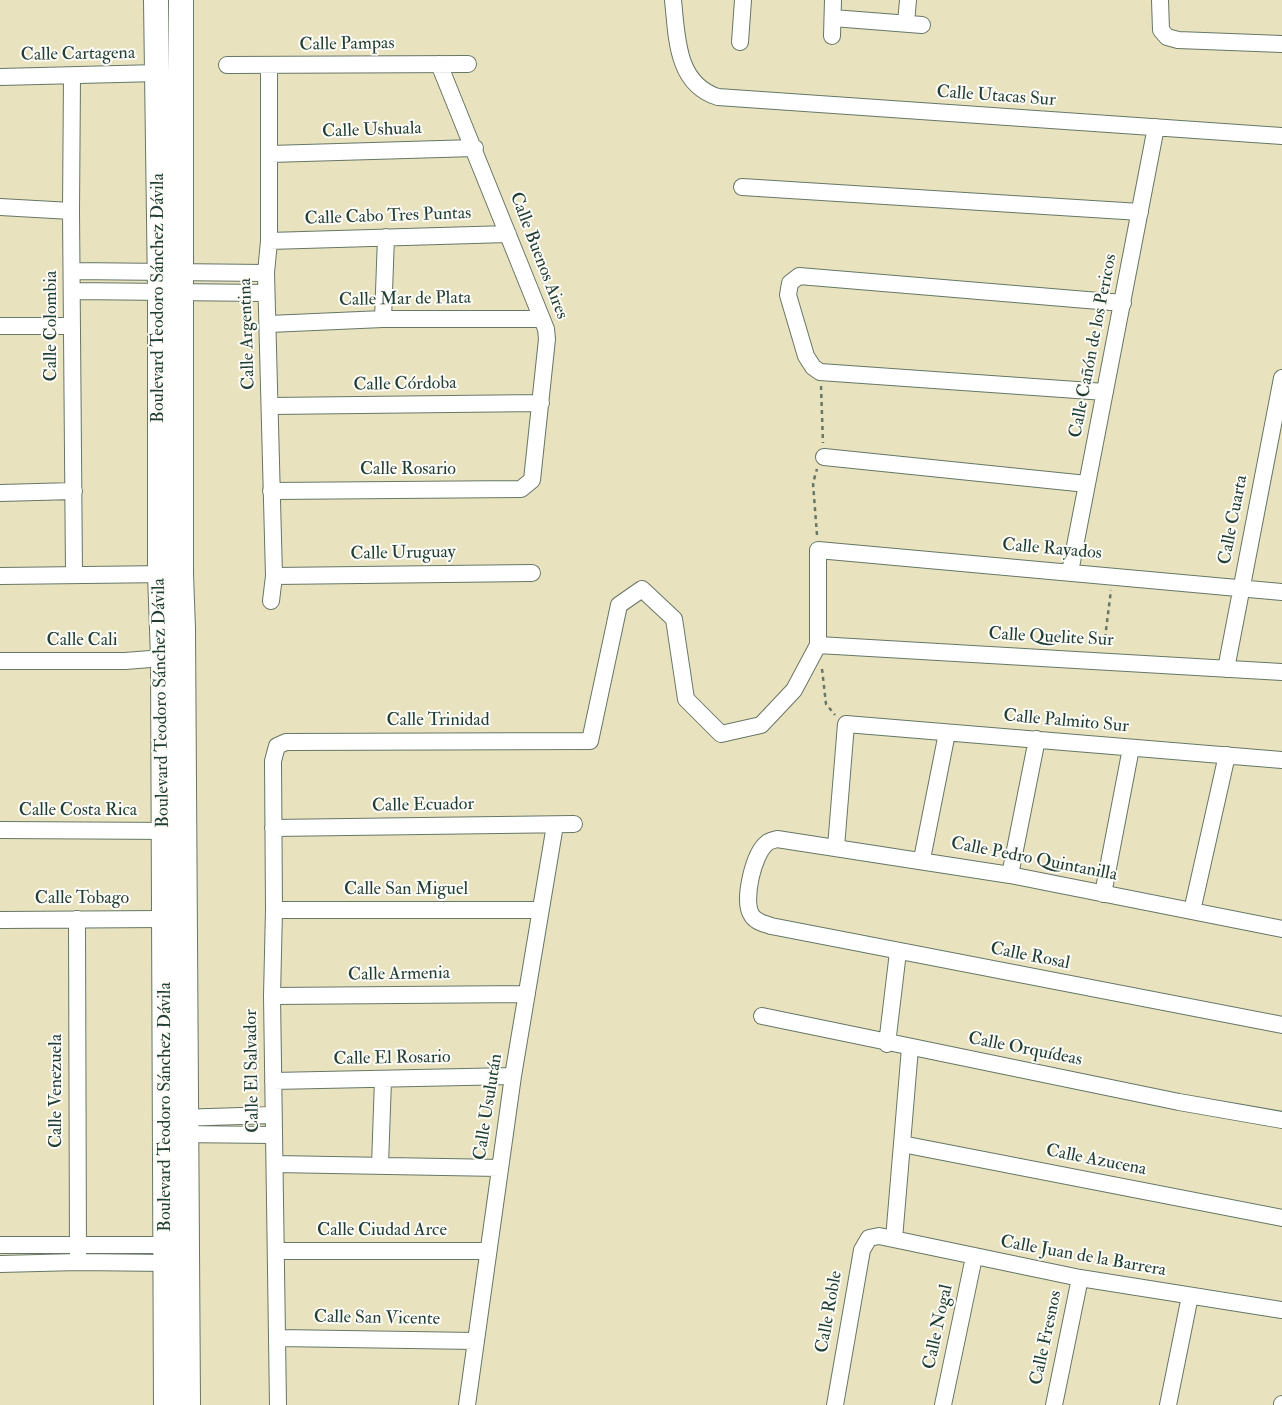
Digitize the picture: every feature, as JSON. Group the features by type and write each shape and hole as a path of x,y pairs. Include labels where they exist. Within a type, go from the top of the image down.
{"street":[{"name":"Boulevard Teodoro Sánchez Dávila","path":"156,0 158,73 171,282"},
{"name":"Boulevard Teodoro Sánchez Dávila","path":"166,1405 166,1254 175,1126 174,831 170,574 171,282 181,0"},
{"name":"Calle Utacas Sur","path":"673,0 677,38 687,73 697,87 707,94 730,99 1282,136"},
{"path":"740,42 743,0"},
{"path":"832,36 833,0"},
{"path":"833,18 914,24 908,0"},
{"path":"1160,0 1161,30 1167,37 1178,40 1282,44"},
{"name":"Calle Pampas","path":"226,64 269,66 468,64"},
{"name":"Calle Buenos Aires","path":"439,64 475,148 542,319 547,339 534,472"},
{"name":"Calle Argentina","path":"269,66 269,241 266,293 269,324 274,576 271,601"},
{"name":"Calle Cartagena","path":"0,76 158,73"},
{"name":"Calle Colombia","path":"72,76 71,211 74,575"},
{"name":"Calle Cañón de los Pericos","path":"1070,572 1156,127"},
{"name":"Calle Ushuala","path":"270,154 475,148"},
{"path":"742,187 1140,212"},
{"path":"0,207 71,211"},
{"name":"Calle Cabo Tres Puntas","path":"269,241 508,234"},
{"path":"382,319 386,238"},
{"path":"72,271 266,293"},
{"path":"73,291 266,273"},
{"path":"1105,392 820,372 806,356 788,295 790,283 799,276 1122,302"},
{"name":"Calle Mar de Plata","path":"269,324 382,319 542,319"},
{"path":"0,326 72,326"},
{"name":"Calle Cuarta","path":"1226,669 1282,378"},
{"name":"Calle Córdoba","path":"270,406 541,403"},
{"path":"824,457 1087,484"},
{"name":"Calle Rosario","path":"272,491 521,489 532,480 534,472"},
{"path":"0,493 74,491"},
{"name":"Calle Rayados","path":"818,645 818,550 1282,592"},
{"name":"Calle Uruguay","path":"274,576 532,573"},
{"name":"Boulevard Teodoro Sánchez Dávila","path":"170,574 163,658 174,831 164,919 188,1405"},
{"path":"0,576 170,574"},
{"name":"Calle Trinidad","path":"286,742 590,741 619,605 642,589 674,619 686,699 721,734 761,725 794,690 818,645"},
{"name":"Calle Quelite Sur","path":"818,645 1102,660 1282,672"},
{"name":"Calle Cali","path":"0,661 125,661 163,658"},
{"path":"836,847 846,724"},
{"name":"Calle Palmito Sur","path":"846,724 1282,760"},
{"path":"922,859 947,732"},
{"path":"1010,874 1037,739"},
{"name":"Calle El Salvador","path":"278,1405 273,1135 273,828 274,754 277,746 286,742"},
{"path":"1103,894 1131,748"},
{"path":"1192,911 1228,755"},
{"name":"Calle Ecuador","path":"273,828 574,824"},
{"name":"Calle Usulután","path":"468,1401 513,1076 528,994 539,910 555,825"},
{"name":"Calle Costa Rica","path":"0,830 174,831"},
{"name":"Calle Pedro Quintanilla","path":"778,839 922,859 1010,874 1282,929"},
{"name":"Calle Rosal","path":"778,839 768,842 755,861 748,904 750,914 756,922 898,952 1282,1025"},
{"name":"Calle San Miguel","path":"274,910 539,910"},
{"name":"Calle Venezuela","path":"76,919 78,1262"},
{"name":"Calle Tobago","path":"0,920 164,919"},
{"path":"887,1044 898,952"},
{"name":"Calle Armenia","path":"272,996 528,994"},
{"name":"Calle Orquídeas","path":"762,1016 887,1044 1179,1102 1282,1120"},
{"path":"886,1238 902,1144 910,1048"},
{"name":"Calle El Rosario","path":"273,1081 513,1076"},
{"path":"380,1165 383,1080"},
{"path":"175,1126 273,1115"},
{"path":"175,1126 273,1135"},
{"name":"Calle Azucena","path":"902,1144 1282,1218"},
{"path":"275,1164 500,1168"},
{"name":"Calle Roble","path":"835,1405 862,1250 869,1238 886,1238"},
{"name":"Calle Juan de la Barrera","path":"886,1238 1080,1278 1282,1310"},
{"path":"0,1245 78,1245 166,1254"},
{"name":"Calle Ciudad Arce","path":"276,1251 488,1251"},
{"path":"0,1264 78,1262 166,1254"},
{"name":"Calle Nogal","path":"943,1405 974,1257"},
{"name":"Calle Fresnos","path":"1054,1405 1080,1278"},
{"path":"1168,1405 1190,1296"},
{"name":"Calle San Vicente","path":"278,1338 476,1341"}],"path":[{"path":"1102,660 1113,576"},
{"path":"818,645 826,704 831,712 846,724"}]}
